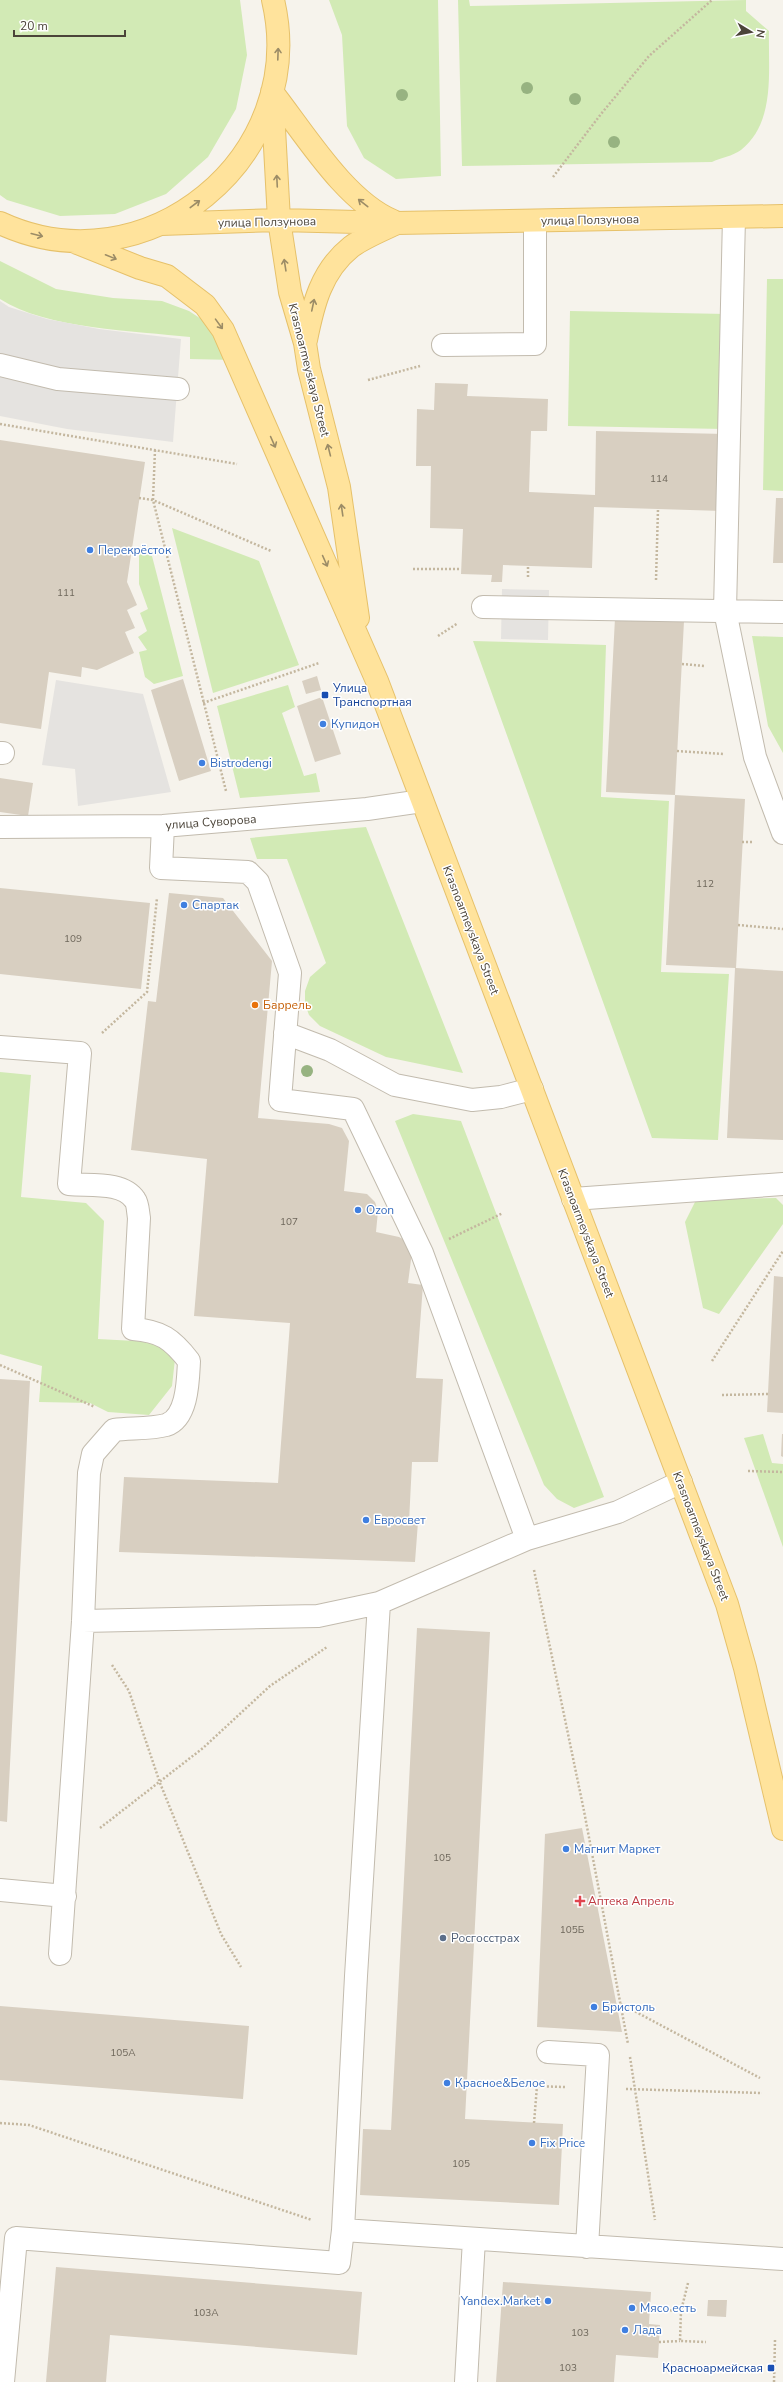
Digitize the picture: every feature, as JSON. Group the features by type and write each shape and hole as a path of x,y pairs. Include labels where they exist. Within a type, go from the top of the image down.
{"main road":[{"path":"0,223 16,230 75,242 127,236 162,224 193,207 220,184 243,157 261,126 272,92 278,56 277,18 273,0"},
{"name":"Krasnoarmeyskaya Street","path":"272,92 278,220 290,292 306,344 309,369 339,488 362,645"},
{"name":"улица Ползунова","path":"272,92 357,198 379,215 396,223"},
{"name":"улица Ползунова","path":"162,224 278,220 396,223 783,216"},
{"name":"улица Ползунова","path":"306,344 315,299 326,276 351,247 396,223"},
{"name":"Krasnoarmeyskaya Street","path":"75,242 140,268 167,276 205,305 223,330 362,645 727,1604 745,1668 783,1829"}],"street":[{"path":"734,217 725,611 755,756 783,833"},
{"path":"443,345 535,344 535,221"},
{"path":"0,365 58,379 178,389"},
{"path":"483,607 783,612"},
{"name":"улица Суворова","path":"0,827 163,826 367,809 422,801"},
{"path":"163,826 160,868 248,872 258,882 290,973 280,1100 353,1109 422,1253 527,1538"},
{"path":"285,1033 330,1050 395,1085 472,1100 501,1097 532,1089"},
{"path":"0,1047 80,1053 69,1184 109,1187 127,1191 136,1201 139,1218 133,1329 160,1333 178,1346 189,1361 186,1400 177,1416 167,1424 114,1430 93,1454 90,1473 83,1621 60,1954"},
{"path":"573,1199 783,1184"},
{"path":"83,1621 318,1616 379,1602 527,1538 618,1512 681,1482"},
{"path":"3,2382 16,2238 339,2263 344,2230 356,1976 379,1602"},
{"path":"0,1890 65,1896"},
{"path":"548,2052 598,2055 587,2246"},
{"path":"344,2230 783,2260"},
{"path":"466,2382 474,2239"}],"path":[{"path":"553,177 601,114 649,56 712,0"},
{"path":"368,380 427,364 443,345"},
{"path":"0,424 237,464"},
{"path":"155,450 153,500 234,821"},
{"path":"139,498 153,500 271,551"},
{"path":"655,609 658,509"},
{"path":"413,569 461,569"},
{"path":"203,703 319,663"},
{"path":"678,751 755,756"},
{"path":"80,1053 147,992 160,868"},
{"path":"738,925 783,929"},
{"path":"422,1253 503,1213"},
{"path":"712,1361 783,1251"},
{"path":"0,1365 100,1409"},
{"path":"722,1395 768,1394"},
{"path":"748,1471 783,1472"},
{"path":"527,1538 584,1811 637,2089 659,2251"},
{"path":"83,1621 129,1691 160,1783 221,1934 241,1967"},
{"path":"68,1852 204,1748 270,1686 331,1644"},
{"path":"620,2004 760,2078"},
{"path":"534,2123 537,2086"},
{"path":"0,2123 29,2126 344,2230"},
{"path":"680,2341 681,2311 695,2254"},
{"path":"650,2309 681,2311"},
{"path":"774,2382 776,2340"},
{"path":"659,2342 706,2342"}],"green space":[{"path":"0,0 240,0 247,55 236,109 208,157 166,194 115,214 60,216 7,200 0,195"},
{"path":"329,0 438,0 441,176 396,179 364,158 347,126 342,35"},
{"path":"458,0 469,0 470,6 746,0 746,11 769,31 768,95 765,111 760,125 752,138 741,150 712,162 462,166"},
{"path":"0,261 56,289 113,298 162,301 189,311 215,328 235,360 190,359 190,337 66,323 19,309 0,299"},
{"path":"767,279 783,279 783,491 763,490"},
{"path":"570,311 727,314 724,429 568,426"},
{"path":"172,528 259,561 299,665 213,693"},
{"path":"139,552 152,556 183,676 154,684 145,677 139,652 147,650 138,637 147,631 140,613 148,609 139,584"},
{"path":"752,636 783,637 783,753 768,726"},
{"path":"473,641 606,645 601,797 669,801 661,972 729,974 718,1140 652,1138"},
{"path":"288,685 295,707 282,713 304,776 316,773 320,792 240,798 217,706"},
{"path":"366,827 463,1073 386,1057 320,1026 309,1015 305,1004 305,991 310,977 326,963 287,859 257,859 250,838"},
{"path":"0,1072 31,1075 21,1197 86,1203 104,1221 98,1339 154,1342 175,1359 172,1386 149,1415 108,1412 90,1403 39,1402 42,1366 0,1354"},
{"path":"413,1114 461,1121 604,1497 574,1508 557,1499 544,1485 395,1121"},
{"path":"776,1198 783,1205 783,1224 719,1314 703,1308 685,1222 696,1200"},
{"path":"763,1434 772,1463 783,1464 783,1547 744,1438"}],"shaded area":[{"path":"0,301 9,307 47,319 99,329 181,339 173,442 67,429 0,416"},
{"path":"502,589 549,590 548,640 501,639"},
{"path":"56,680 143,694 171,792 78,806 75,769 42,765"}],"building":[{"path":"435,383 468,384 467,396 548,399 547,431 531,431 529,492 595,495 596,431 725,434 722,511 594,507 592,568 503,565 502,582 491,582 492,575 461,574 463,529 430,528 431,466 416,466 417,409 434,410"},
{"path":"0,440 145,462 127,582 137,605 127,610 135,628 125,632 134,653 97,670 82,667 81,677 49,672 41,729 0,723"},
{"path":"776,498 783,498 783,563 773,563"},
{"path":"615,618 684,621 675,795 606,792"},
{"path":"317,676 321,690 306,694 302,681"},
{"path":"183,679 211,771 179,781 151,690"},
{"path":"322,697 341,754 315,762 297,706"},
{"path":"0,778 33,783 28,816 0,812"},
{"path":"675,795 745,799 736,968 783,971 783,1140 727,1138 735,968 666,965"},
{"path":"0,888 150,903 141,989 0,974"},
{"path":"169,893 223,898 272,961 258,1118 329,1124 342,1128 349,1141 344,1191 367,1194 375,1202 378,1211 376,1232 399,1237 410,1243 412,1252 408,1283 423,1285 416,1378 443,1379 438,1462 412,1462 409,1522 418,1522 415,1562 119,1552 124,1477 278,1483 290,1323 194,1316 207,1159 131,1150 148,1001 156,1002"},
{"path":"774,1276 783,1277 783,1413 767,1412"},
{"path":"0,1379 30,1381 7,1822 0,1821"},
{"path":"783,1434 783,1457 781,1456"},
{"path":"417,1628 490,1632 465,2119 563,2124 559,2205 360,2195 363,2129 391,2130"},
{"path":"582,1828 622,2032 537,2027 545,1834"},
{"path":"0,2006 249,2026 243,2099 0,2080"},
{"path":"56,2267 362,2292 357,2355 110,2335 106,2382 46,2382"},
{"path":"503,2282 651,2292 649,2324 660,2325 658,2358 616,2355 614,2382 496,2382"},
{"path":"708,2300 727,2300 726,2317 707,2316"}],"place":[{"name":"Перекрёсток","path":"90,550"},
{"name":"Улица Транспортная","path":"325,695"},
{"name":"Купидон","path":"323,724"},
{"name":"Bistrodengi","path":"202,763"},
{"name":"Спартак","path":"184,905"},
{"name":"Баррель","path":"255,1005"},
{"name":"Ozon","path":"358,1210"},
{"name":"Евросвет","path":"366,1520"},
{"name":"Магнит Маркет","path":"566,1849"},
{"name":"Аптека Апрель","path":"580,1901"},
{"name":"Росгосстрах","path":"443,1938"},
{"name":"Бристоль","path":"594,2007"},
{"name":"Красное&Белое","path":"447,2083"},
{"name":"Fix Price","path":"532,2143"},
{"name":"Yandex.Market","path":"548,2301"},
{"name":"Мясо есть","path":"632,2308"},
{"name":"Лада","path":"625,2330"},
{"name":"Красноармейская","path":"771,2368"}]}
